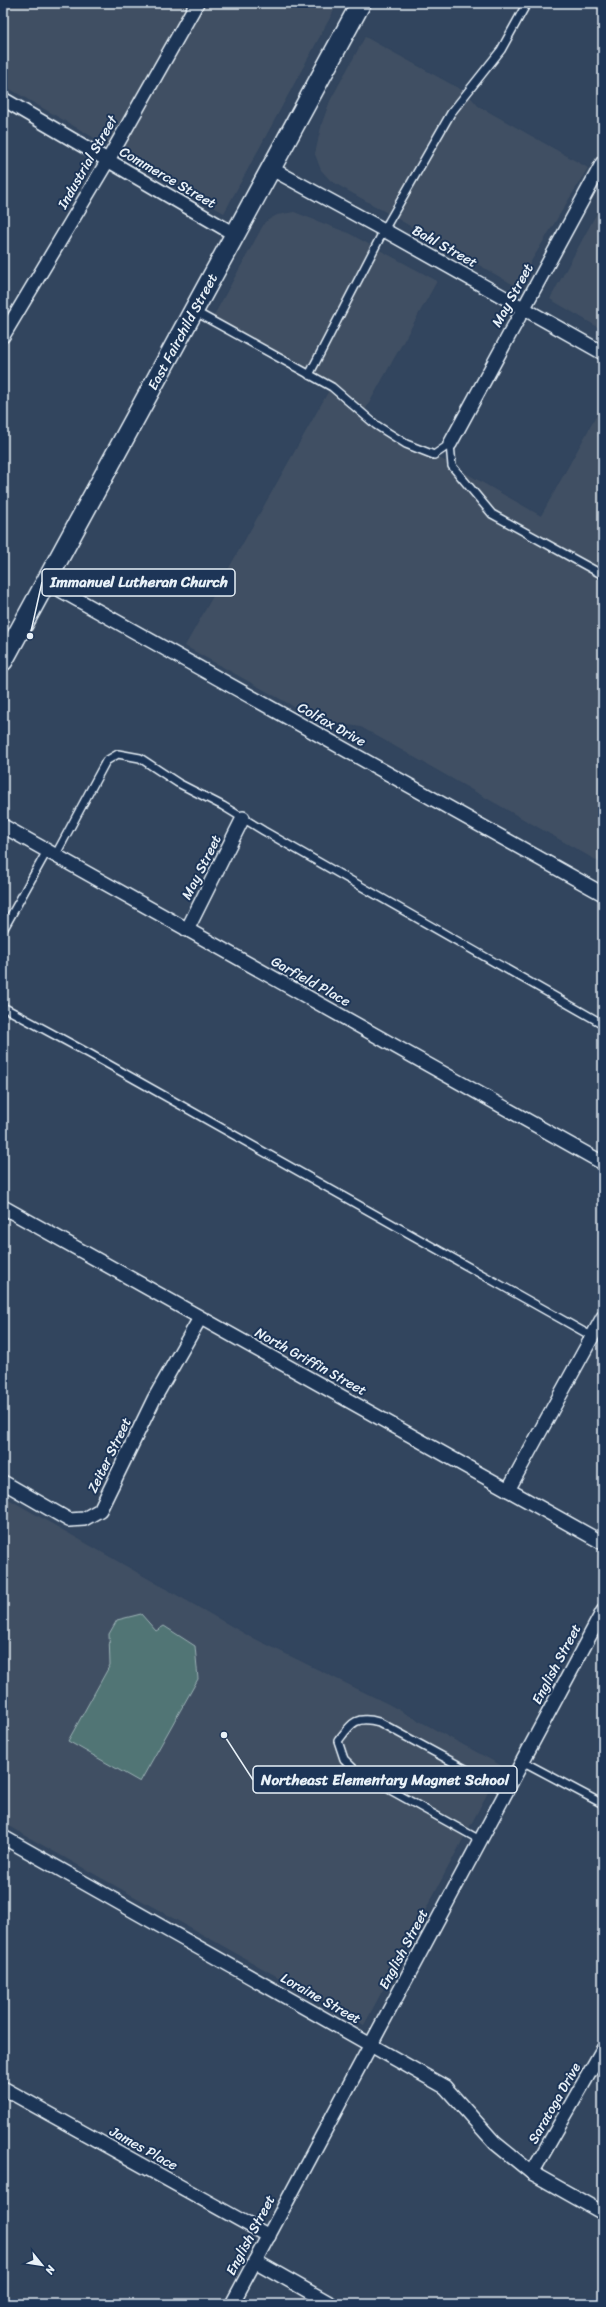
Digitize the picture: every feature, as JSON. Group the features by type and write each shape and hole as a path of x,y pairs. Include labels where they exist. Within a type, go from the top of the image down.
{"street":[{"name":"Industrial Street","path":"3,336 108,160 197,3"},
{"name":"East Fairchild Street","path":"3,661 192,310 361,3"},
{"name":"Commerce Street","path":"3,99 234,234"},
{"name":"May Street","path":"450,444 603,162"},
{"name":"Bahl Street","path":"270,168 603,353"},
{"name":"Colfax Drive","path":"46,582 603,894"},
{"name":"May Street","path":"187,930 243,818"},
{"name":"Garfield Place","path":"3,826 603,1163"},
{"name":"North Griffin Street","path":"4,1209 603,1543"},
{"path":"508,1490 603,1317"},
{"name":"Zeiter Street","path":"3,1482 69,1520 84,1520 100,1510 154,1399 200,1318"},
{"name":"English Street","path":"232,2304 603,1611"},
{"name":"Loraine Street","path":"3,1837 445,2087 495,2143 532,2173 603,2213"},
{"name":"Saratoga Drive","path":"532,2173 603,2050"},
{"name":"James Place","path":"3,2088 269,2236"},
{"path":"255,2261 331,2304"}],"lane":[{"path":"309,375 384,230 450,113 501,50 527,3"},
{"path":"192,310 332,387 376,426 406,444 434,455 450,444 452,466 492,514 603,575"},
{"path":"3,930 51,854 106,761 118,754 140,758 178,783 243,818 603,1024"},
{"path":"3,1007 90,1054 593,1337"},
{"path":"480,1840 356,1771 344,1759 338,1741 351,1723 366,1718 379,1722 506,1791"},
{"path":"522,1761 603,1804"}],"shaded area":[{"path":"3,3 338,3 224,213 3,85"},
{"path":"365,37 467,93 478,106 588,168 516,286 331,181 321,170 315,154 322,123 330,101"},
{"path":"603,202 603,330 550,299"},
{"path":"294,212 348,233 437,281 363,414 376,425 434,455 541,516 603,404 603,864 361,727 318,720 185,646 331,387 211,321 265,222 277,215"},
{"path":"3,1496 245,1634 388,1704 502,1766 364,2025 3,1823"}],"green space":[{"path":"141,1614 156,1631 164,1626 195,1646 198,1679 140,1782 68,1741 110,1665 109,1634 117,1620"}],"place":[{"name":"Immanuel Lutheran Church","path":"30,636"},
{"name":"Northeast Elementary Magnet School","path":"224,1735"}]}
